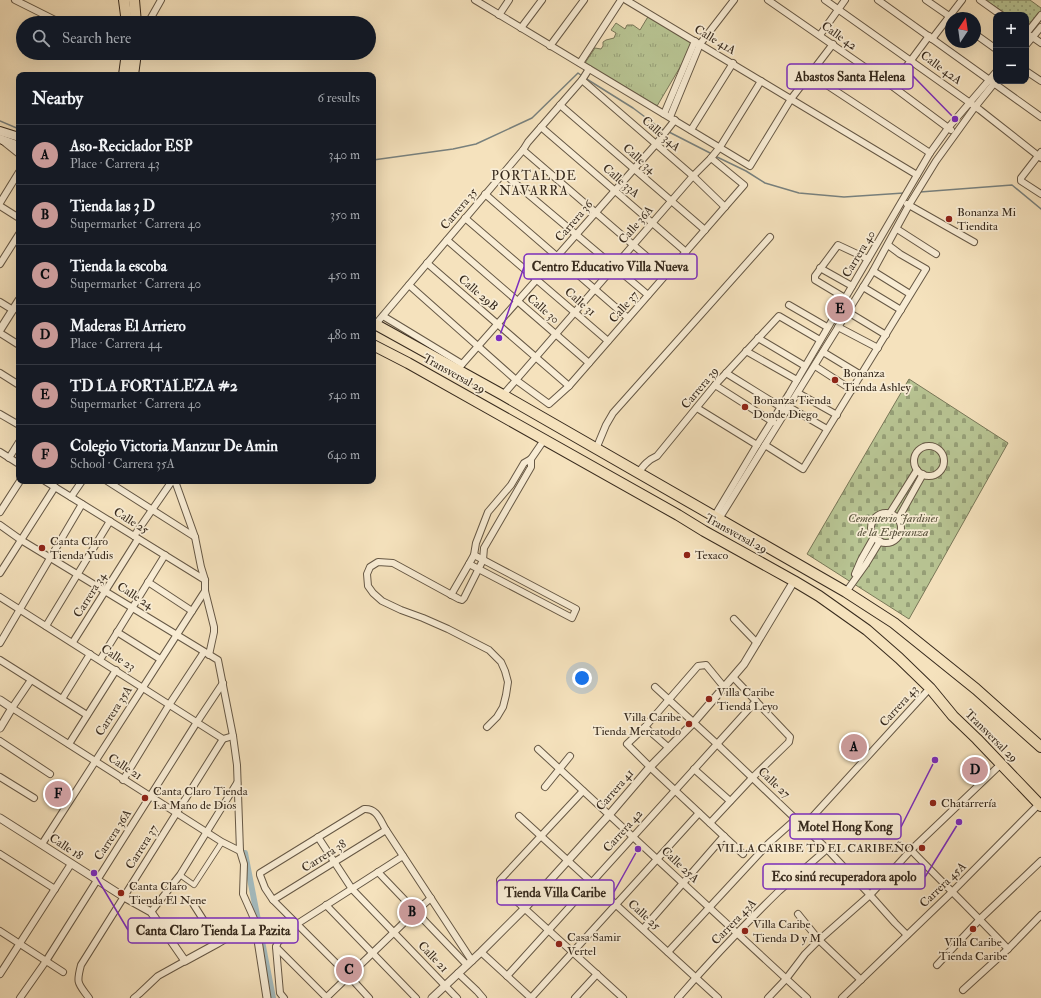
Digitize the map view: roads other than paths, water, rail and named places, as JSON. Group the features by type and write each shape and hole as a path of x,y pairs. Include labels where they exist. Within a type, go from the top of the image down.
{"highway":[{"path":"124,0 126,16"},
{"path":"134,0 135,16"},
{"path":"124,72 126,60"},
{"path":"135,72 137,60"},
{"name":"Transversal 29","path":"376,325 460,367 503,396 846,592 894,623 976,689 1041,747"},
{"name":"Transversal 29","path":"376,347 408,363 704,531 794,580 818,596 867,630 899,658 930,688 952,716 977,739 1040,805"}],"main road":[{"path":"0,131 16,136"},
{"path":"1,141 16,145"}],"street":[{"path":"15,0 47,16"},
{"path":"152,16 161,0"},
{"path":"475,0 670,117 719,149 750,166 791,100 833,44"},
{"path":"499,15 509,0"},
{"path":"521,28 542,0"},
{"path":"550,46 584,0"},
{"path":"580,63 621,0"},
{"name":"Calle 41A","path":"626,0 917,175"},
{"path":"698,42 734,0"},
{"name":"Calle 42","path":"768,0 892,86 955,134"},
{"name":"Calle 42A","path":"825,0 911,60 1040,155"},
{"path":"820,35 845,0"},
{"path":"878,0 993,81"},
{"path":"926,0 945,13"},
{"path":"954,12 962,0"},
{"path":"980,0 997,12"},
{"path":"1029,29 1041,15"},
{"path":"892,86 911,60 945,23"},
{"path":"1029,42 1041,27"},
{"path":"1029,35 1041,43"},
{"path":"981,38 995,48"},
{"name":"Carrera 36","path":"460,367 656,144 670,117 698,42"},
{"path":"691,130 732,64"},
{"name":"Carrera 35","path":"376,322 383,316 504,173 528,142 582,80 589,69"},
{"path":"1029,73 1041,81"},
{"path":"810,74 930,153"},
{"name":"Calle 34A","path":"582,80 693,176 725,208"},
{"name":"Calle 36A","path":"503,396 671,201 719,149 761,81"},
{"name":"Carrera 40","path":"717,518 765,446 785,409 797,380 930,153 948,128 972,105 993,81"},
{"path":"997,84 1041,117"},
{"name":"Calle 34","path":"560,105 705,230"},
{"name":"Carrera 40","path":"717,518 757,445 773,422 798,393 824,352 873,271 909,205 972,105"},
{"name":"Calle 33A","path":"541,127 686,252"},
{"path":"1,141 16,152"},
{"path":"523,150 667,274"},
{"path":"1040,155 1021,178 1021,181 1041,194"},
{"name":"Calle 37","path":"516,380 549,404 569,386 744,185 712,157"},
{"path":"504,173 648,296"},
{"path":"0,203 16,177"},
{"path":"485,194 628,318"},
{"path":"903,201 974,242"},
{"path":"0,206 16,216"},
{"name":"Calle 31","path":"465,218 608,341"},
{"path":"897,228 936,254"},
{"path":"596,449 606,425 613,413 770,237"},
{"path":"0,264 16,239"},
{"name":"Calle 30","path":"447,240 589,363"},
{"path":"844,298 815,280 815,276 838,245 868,259"},
{"path":"765,446 803,469 878,348 926,269 900,254 888,245"},
{"name":"Calle 29B","path":"427,263 569,386"},
{"path":"820,268 852,286"},
{"path":"873,271 910,294"},
{"path":"409,285 516,380"},
{"path":"863,287 901,310"},
{"path":"0,302 16,309 0,330"},
{"path":"789,305 828,327"},
{"path":"848,312 886,334"},
{"path":"383,316 460,367"},
{"name":"Carrera 39","path":"638,473 650,459 657,456 715,385 779,316 820,340"},
{"path":"838,327 878,348"},
{"path":"0,333 16,343"},
{"path":"758,338 805,366"},
{"path":"746,351 797,380"},
{"path":"824,352 861,375"},
{"path":"815,366 852,390"},
{"path":"726,373 785,409 827,429"},
{"path":"0,374 16,383"},
{"path":"715,385 773,422"},
{"path":"798,393 837,415"},
{"path":"697,408 757,445"},
{"path":"0,414 16,423"},
{"path":"451,595 474,554 476,543 488,512 511,485 524,463 531,459 544,440"},
{"path":"925,446 932,446 939,449 944,458 942,468 934,475 930,476 923,474 916,467 914,460 915,456 919,450 925,446"},
{"path":"9,458 16,447"},
{"path":"0,452 16,462"},
{"path":"487,727 504,707 508,682 501,662 489,650 448,628 382,601 368,586 367,574 370,567 378,562 393,563 462,600 480,569 483,560 484,548 531,467 531,459"},
{"path":"890,513 918,470"},
{"path":"898,519 923,474"},
{"path":"0,512 18,484"},
{"name":"Calle 25","path":"50,484 205,580"},
{"path":"71,497 80,484"},
{"path":"112,484 195,537"},
{"name":"Carrera 34","path":"73,642 105,591 152,509 170,484"},
{"path":"123,780 170,705 206,653 214,632 205,591 205,580 195,537 173,484"},
{"path":"0,573 55,487"},
{"path":"898,501 906,506"},
{"path":"0,644 82,504"},
{"path":"890,513 898,519 901,529 896,539 890,542 883,542 874,537 871,526 879,515 890,513"},
{"path":"46,626 110,521"},
{"name":"Calle 24","path":"0,525 21,540 218,660 223,683"},
{"path":"846,592 863,562 874,537"},
{"path":"863,562 880,541"},
{"path":"469,564 572,618 576,609 474,554"},
{"path":"100,660 165,556"},
{"name":"Carrera 41","path":"432,998 525,908 650,767 694,722 733,677 744,664 794,580"},
{"path":"148,582 192,611"},
{"path":"524,593 528,584"},
{"name":"Carrera 35A","path":"42,844 205,591"},
{"name":"Calle 23","path":"0,597 73,642 223,739"},
{"path":"734,619 757,643"},
{"path":"117,632 160,659"},
{"path":"62,699 90,654"},
{"path":"0,660 87,715"},
{"path":"724,687 706,665 698,666 645,727 627,744 743,854"},
{"path":"69,744 116,670"},
{"path":"710,823 752,778 789,742 790,737 733,677"},
{"path":"0,728 31,680"},
{"path":"223,683 237,765 240,851 244,864 243,894 255,921 267,998"},
{"name":"Carrera 36A","path":"20,998 46,961 223,683"},
{"name":"Calle 27","path":"655,687 804,826 907,934"},
{"name":"Carrera 43","path":"804,826 930,688"},
{"name":"Calle 21","path":"0,700 123,780 222,842 240,851"},
{"name":"Carrera 42","path":"507,976 756,701"},
{"path":"645,727 669,748"},
{"path":"223,739 233,736"},
{"name":"Carrera 37","path":"89,998 78,984 80,965 223,739"},
{"path":"0,741 50,774"},
{"name":"Calle 25A","path":"538,749 807,998"},
{"path":"545,787 570,756"},
{"path":"768,998 786,979 805,954 870,895 911,850 1001,764"},
{"path":"694,770 730,801"},
{"path":"0,777 34,798"},
{"path":"151,912 180,875 237,783"},
{"path":"583,791 542,837 500,880 501,887 623,998"},
{"name":"Carrera 45A","path":"861,980 1040,805"},
{"path":"369,998 273,900 264,888 260,875 260,873 364,809 369,808 375,811 431,898 469,963"},
{"path":"481,952 531,998 699,813"},
{"name":"Calle 25","path":"519,816 718,998"},
{"name":"Calle 18","path":"0,818 124,897 151,912 185,961"},
{"path":"668,952 769,842 796,819"},
{"name":"Carrera 38","path":"273,900 386,830"},
{"path":"643,929 724,836"},
{"name":"Calle 21","path":"318,838 352,889 457,998"},
{"path":"180,875 194,884 222,842"},
{"name":"Carrera 43A","path":"678,998 737,933 779,892 827,849"},
{"path":"911,850 1008,949"},
{"path":"0,854 55,889"},
{"path":"284,998 280,993 276,947 278,942 297,924 403,856"},
{"path":"937,965 980,919 1041,861"},
{"path":"1,970 20,944 71,864"},
{"path":"378,872 469,963"},
{"path":"276,947 327,998 372,953 431,898"},
{"path":"192,902 218,944"},
{"path":"326,905 416,998"},
{"path":"798,914 819,940 861,980 842,998"},
{"path":"963,990 1008,949 1041,914"},
{"path":"134,998 158,976 218,944 255,921"},
{"path":"0,931 63,972"},
{"path":"458,973 483,998"},
{"path":"575,998 597,974"}],"waterway":[{"path":"376,160 453,149 476,144 532,118 578,73 582,76"},
{"path":"585,78 633,108 665,131"},
{"path":"0,121 16,128"},
{"path":"669,132 712,154"},
{"path":"715,156 746,171 765,183 799,193 844,197 904,193"},
{"path":"920,192 1012,185 1041,209"},
{"path":"245,853 273,998"}],"place":[{"name":"Abastos Santa Helena","path":"955,119"},
{"name":"Bonanza Mi Tiendita","path":"949,219"},
{"name":"TD LA FORTALEZA #2","path":"840,309"},
{"name":"Centro Educativo Villa Nueva","path":"499,338"},
{"name":"Bonanza Tienda Ashley","path":"835,380"},
{"name":"Bonanza Tienda Donde Diego","path":"745,407"},
{"name":"Canta Claro Tienda Yudis","path":"42,548"},
{"name":"Texaco","path":"687,555"},
{"name":"Villa Caribe Tienda Leyo","path":"709,699"},
{"name":"Villa Caribe Tienda Mercatodo","path":"689,724"},
{"name":"Aso-Reciclador ESP","path":"854,747"},
{"name":"Motel Hong Kong","path":"935,760"},
{"name":"Maderas El Arriero","path":"975,770"},
{"name":"Colegio Victoria Manzur De Amin","path":"58,794"},
{"name":"Canta Claro Tienda La Mano de Dios","path":"145,798"},
{"name":"Chatarrería","path":"933,803"},
{"name":"Eco sinú recuperadora apolo","path":"959,822"},
{"name":"VILLA CARIBE TD EL CARIBEÑO","path":"922,848"},
{"name":"Tienda Villa Caribe","path":"638,849"},
{"name":"Canta Claro Tienda La Pazita","path":"94,873"},
{"name":"Canta Claro Tienda El Nene","path":"121,893"},
{"name":"Tienda las 3 D","path":"412,912"},
{"name":"Villa Caribe Tienda Caribe","path":"973,929"},
{"name":"Villa Caribe Tienda D y M","path":"745,931"},
{"name":"Casa Samir Vertel","path":"559,944"},
{"name":"Tienda la escoba","path":"349,970"}],"district":[{"name":"PORTAL DE NAVARRA","path":"534,184"}],"park label":[{"name":"Cementerio Jardines de la Esperanza","path":"893,525"}]}
